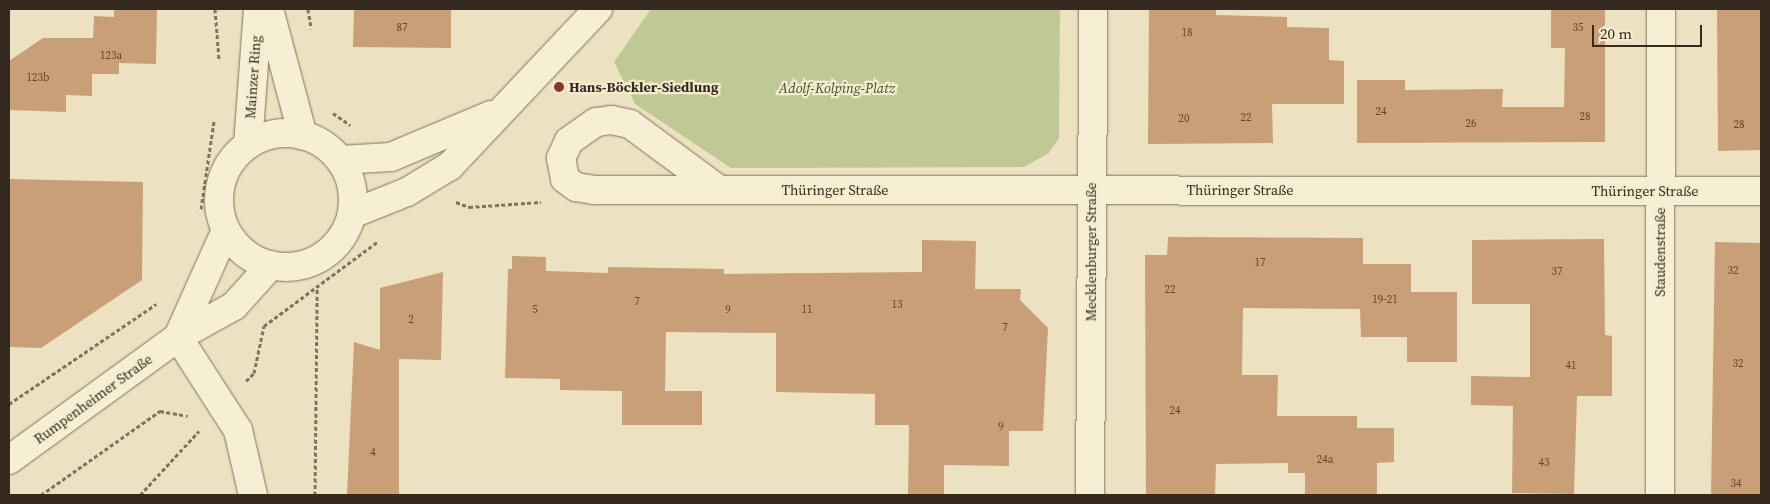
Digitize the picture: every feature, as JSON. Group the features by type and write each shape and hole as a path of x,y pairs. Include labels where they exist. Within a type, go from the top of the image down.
{"street":[{"name":"Mainzer Ring","path":"248,145 258,9"},
{"name":"Mainzer Ring","path":"269,9 303,136"},
{"path":"352,214 407,192 450,166 598,9"},
{"name":"Mecklenburger Straße","path":"1090,495 1093,9"},
{"name":"Staudenstraße","path":"1660,495 1661,9"},
{"path":"340,160 392,157 504,110"},
{"path":"611,120 630,124 718,189 576,187 561,169 561,158 569,141 596,122 611,120"},
{"path":"280,133 303,136 322,143 340,160 351,182 352,214 340,240 322,256 299,265 271,265 243,251 226,230 220,210 222,180 248,145 280,133"},
{"name":"Thüringer Straße","path":"718,189 1761,192"},
{"path":"226,230 199,284 178,337 224,404 245,449 253,495"},
{"name":"Rumpenheimer Straße","path":"9,460 178,337 234,306 271,265"}],"path":[{"path":"215,9 219,68"},
{"path":"200,219 216,114"},
{"path":"452,200 469,207 543,202 576,187"},
{"path":"140,495 254,373 264,326 380,240"},
{"path":"9,404 165,298 184,274 199,284"},
{"path":"315,495 316,289"},
{"path":"234,306 264,326"},
{"path":"41,495 160,411 181,412 201,429 205,436"}],"green space":[{"name":"Adolf-Kolping-Platz","path":"651,9 1060,9 1059,138 1049,153 1024,167 731,168 635,104 614,62"}],"building":[{"path":"114,9 157,9 156,64 119,63 119,74 92,74 92,96 66,95 66,112 9,110 9,61 43,38 93,38 94,16 114,17"},
{"path":"354,9 451,9 451,48 353,47"},
{"path":"1149,9 1216,9 1216,15 1287,17 1287,27 1329,28 1329,60 1344,61 1344,104 1272,104 1273,143 1148,144"},
{"path":"1551,9 1605,9 1605,142 1357,143 1357,80 1405,80 1405,90 1503,89 1502,107 1564,107 1565,48 1551,48"},
{"path":"1717,9 1760,9 1761,150 1718,151"},
{"path":"9,179 143,182 142,280 41,348 9,347"},
{"path":"1168,237 1363,238 1363,264 1411,264 1411,292 1457,292 1457,362 1407,362 1407,337 1361,337 1360,309 1243,308 1242,375 1278,375 1277,416 1357,416 1357,428 1394,428 1394,462 1377,463 1377,495 1305,495 1305,473 1288,473 1288,463 1216,464 1215,495 1146,495 1145,255 1167,255"},
{"path":"1604,239 1605,335 1612,336 1612,396 1577,396 1574,494 1512,493 1513,406 1471,405 1471,376 1530,377 1530,304 1472,304 1472,240"},
{"path":"922,240 976,241 975,289 1021,289 1020,300 1048,328 1043,431 1009,431 1009,466 944,465 944,495 908,495 909,425 875,425 875,394 776,392 776,333 666,332 665,391 702,391 702,425 622,425 622,391 560,390 560,379 505,378 508,269 512,269 512,256 546,257 546,271 608,273 608,267 724,269 724,274 922,272"},
{"path":"1715,242 1761,243 1761,495 1711,495"},
{"path":"443,272 441,360 399,359 399,495 347,495 354,342 380,350 380,288"}],"place":[{"name":"Hans-Böckler-Siedlung","path":"559,87"}]}
